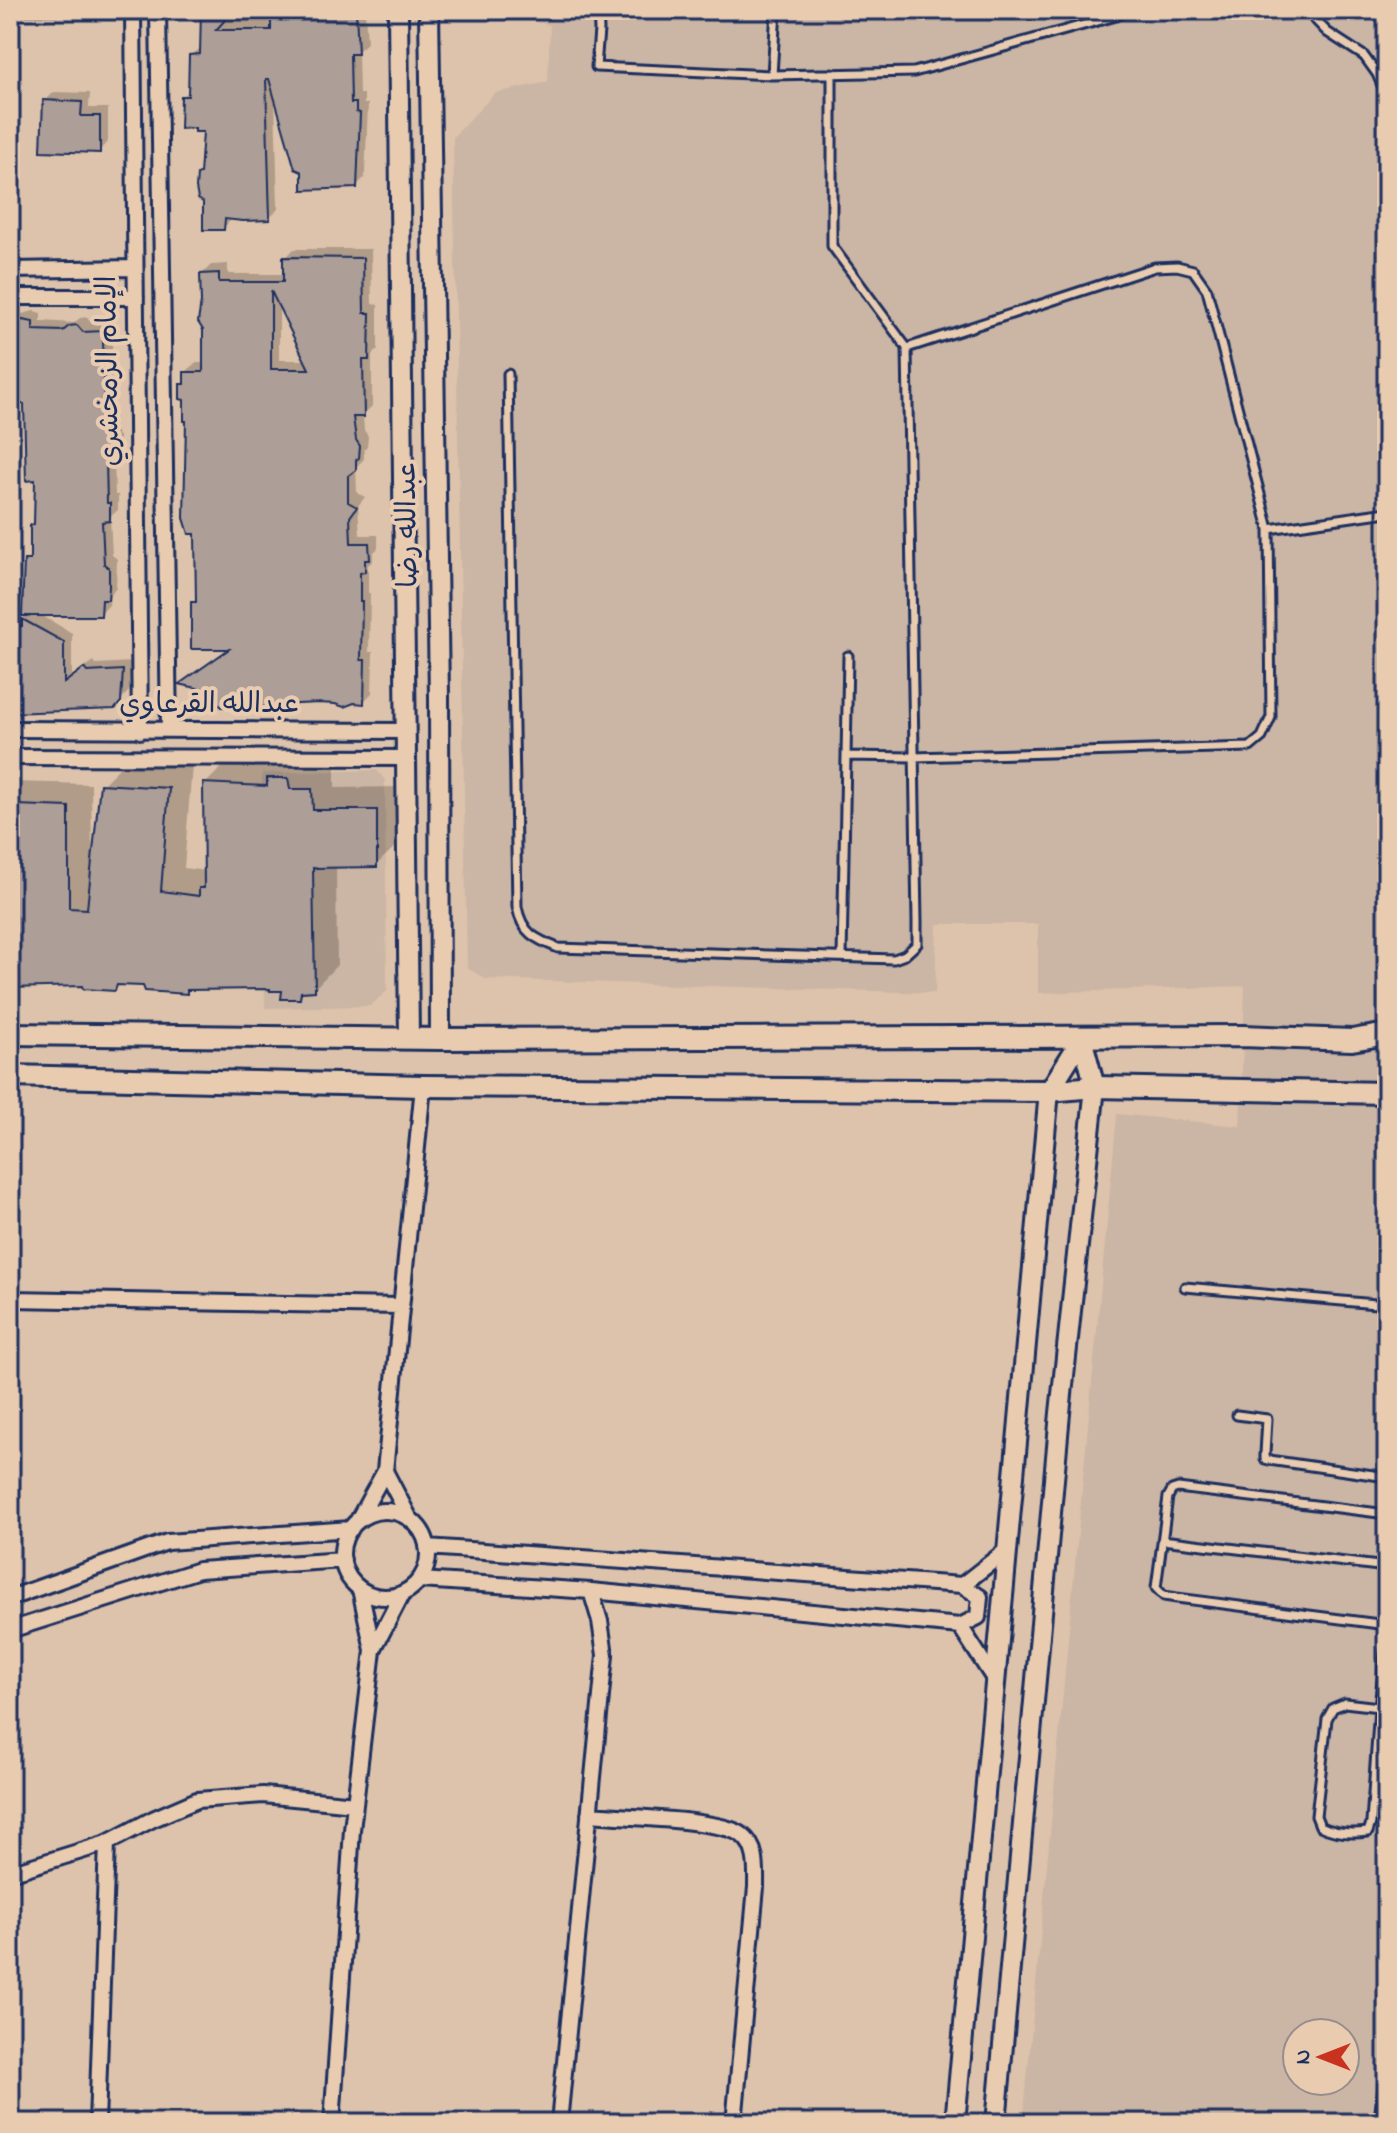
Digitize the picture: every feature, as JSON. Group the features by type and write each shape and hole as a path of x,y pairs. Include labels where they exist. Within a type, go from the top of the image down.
{"main road":[{"path":"10,1034 440,1039 1243,1036 1352,1040 1387,1034"},
{"path":"10,1076 423,1086 1049,1091 1095,1087 1387,1093"}],"street":[{"name":"الإمام الزمخشري","path":"133,10 140,731"},
{"name":"الإمام الزمخشري","path":"158,10 169,730"},
{"name":"عبدالله رضا","path":"398,10 409,1038"},
{"name":"عبدالله رضا","path":"429,10 439,697 440,1039"},
{"path":"10,270 135,268"},
{"path":"10,297 136,297"},
{"path":"407,700 439,697"},
{"name":"عبدالله القرعاوي","path":"10,729 407,731"},
{"name":"عبدالله القرعاوي","path":"10,757 407,758"},
{"path":"996,2123 1060,1413 1095,1087 1082,1038"},
{"path":"955,2123 1049,1091 1082,1038"},
{"path":"385,1471 410,1519 424,1537 428,1559 420,1580 402,1594 385,1598 360,1589 352,1581 343,1560 345,1538 385,1471 423,1086"},
{"path":"10,1299 401,1306"},
{"path":"10,1598 167,1542 354,1524 379,1511 404,1514 410,1519"},
{"path":"420,1580 591,1591 960,1626 978,1617 980,1597 962,1585 427,1547"},
{"path":"962,1585 1008,1549"},
{"path":"10,1630 199,1570 343,1560"},
{"path":"332,2123 355,1804 373,1650 360,1589"},
{"path":"559,2123 605,1655 591,1591"},
{"path":"373,1650 402,1594"},
{"path":"960,1626 996,1682"},
{"path":"10,1873 107,1843 197,1800 263,1795 355,1804"},
{"path":"589,1814 723,1826 744,1836 756,1856 756,1887 734,2123"},
{"path":"97,2123 107,1843"},
{"path":"1382,2123 1387,2083"}],"lane":[{"path":"598,10 596,67 772,75 914,72 1129,10"},
{"path":"772,75 776,10"},
{"path":"1306,10 1327,32 1364,56 1377,74 1387,97"},
{"path":"508,374 517,907 520,922 536,940 558,948 894,959 905,955 917,944 907,348 832,246 832,73"},
{"path":"846,756 914,757 1250,747 1262,737 1271,717 1269,529 1207,290 1193,270 1177,266 1155,267 907,348"},
{"path":"1269,529 1387,512"},
{"path":"842,957 848,656"},
{"path":"1185,1287 1387,1305"},
{"path":"1237,1415 1267,1419 1265,1459 1387,1477"},
{"path":"1387,1514 1178,1488 1172,1490 1168,1497 1156,1588 1164,1596 1387,1625"},
{"path":"1162,1540 1387,1567"},
{"path":"1379,1707 1345,1703 1333,1708 1327,1719 1316,1816 1320,1826 1329,1831 1368,1832 1371,1823 1387,1634"}],"shaded area":[{"path":"501,10 1387,10 1387,2123 1023,2123 1117,1114 1240,1126 1245,986 1038,993 1038,924 937,924 935,993 486,979 467,968 453,137 495,93 548,82 550,25 514,17"},
{"path":"377,770 385,780 387,991 370,1006 265,1008 262,773"}],"building":[{"path":"201,10 234,10 216,30 271,30 271,10 356,10 358,54 350,54 351,103 356,103 356,112 360,113 357,188 302,190 302,172 295,169 269,79 266,79 270,220 225,219 224,230 203,230 203,202 198,199 196,188 203,132 195,132 195,128 180,129 181,96 188,96 189,55 200,54"},
{"path":"43,100 82,102 81,116 100,116 100,153 41,151"},
{"path":"283,257 363,258 364,313 370,313 369,360 363,360 364,417 353,417 356,440 360,446 356,470 348,476 348,502 357,507 350,517 351,543 369,543 370,560 365,560 365,572 360,573 364,704 354,703 344,707 319,703 222,707 201,689 179,684 229,649 191,649 191,602 196,602 195,534 189,534 184,518 186,421 184,400 180,399 180,384 184,384 184,372 203,372 203,330 198,322 200,274 219,273 219,282 283,282","holes":["271,291 309,369 271,369"]},
{"path":"10,322 33,322 33,330 63,331 77,325 83,332 103,331 105,439 111,447 111,456 106,462 110,521 102,522 104,564 109,568 109,587 108,600 102,600 101,616 22,616 24,560 30,560 35,480 26,481 24,404 10,404"},
{"path":"22,619 64,642 64,683 84,668 87,672 123,670 121,702 115,709 10,713 10,626 22,626"},
{"path":"267,778 288,778 290,789 312,789 313,810 377,810 377,867 313,868 315,991 301,992 300,999 281,999 282,991 270,989 187,990 187,994 117,985 115,991 83,989 82,986 10,988 10,857 17,857 17,805 69,807 69,908 87,909 100,784 169,788 161,891 199,896 199,888 204,888 203,783 267,786"}]}
